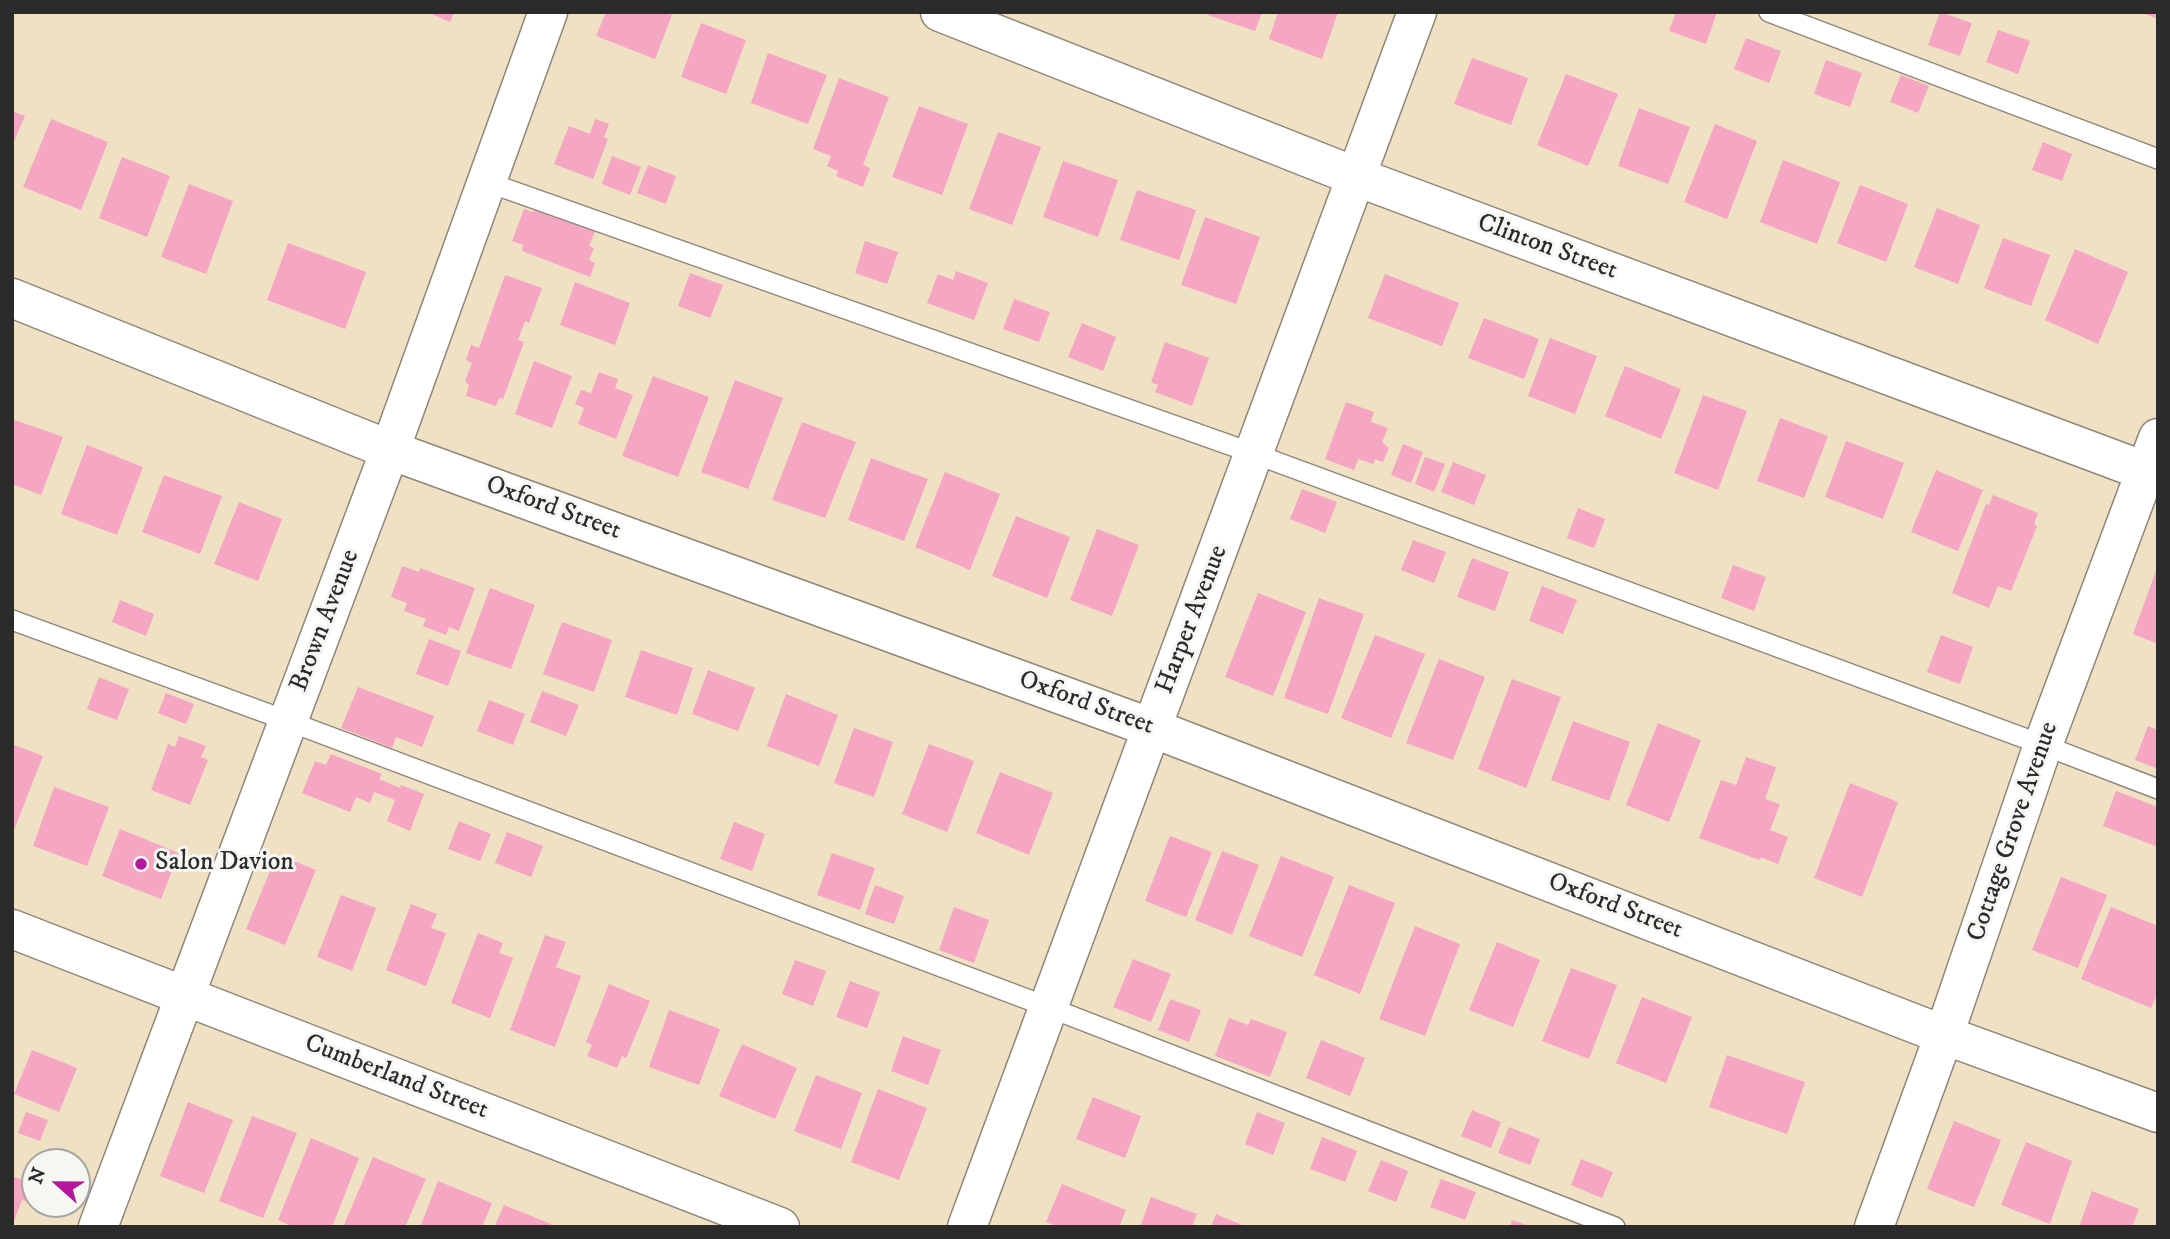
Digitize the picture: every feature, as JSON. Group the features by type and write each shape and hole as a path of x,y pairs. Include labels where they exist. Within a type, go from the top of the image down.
{"street":[{"name":"Brown Avenue","path":"98,1227 390,450 548,12"},
{"name":"Clinton Street","path":"940,12 1357,177 2153,462"},
{"name":"Harper Avenue","path":"967,1227 1417,12"},
{"name":"Oxford Street","path":"12,298 390,450 1152,728 1944,1035 2158,1113"},
{"name":"Cottage Grove Avenue","path":"1874,1227 1944,1035 2043,745 2153,462"},
{"name":"Cumberland Street","path":"12,929 780,1227"}],"lane":[{"path":"1769,12 2158,159"},
{"path":"487,182 1255,454 2158,789"},
{"path":"12,620 1048,1007 1615,1227"}],"building":[{"path":"427,12 454,12 450,22"},
{"path":"606,12 665,12 672,15 655,59 596,36"},
{"path":"1209,12 1262,12 1255,31 1208,15"},
{"path":"1278,12 1338,12 1322,59 1269,39"},
{"path":"1676,12 1717,12 1706,44 1669,31"},
{"path":"1940,12 1972,23 1960,56 1928,45"},
{"path":"2140,12 2158,12 2158,19"},
{"path":"701,23 746,40 726,94 681,77"},
{"path":"1998,30 2030,41 2018,74 1986,62"},
{"path":"1746,38 1781,51 1769,83 1734,69"},
{"path":"768,53 827,75 808,124 751,103"},
{"path":"1472,58 1528,78 1511,125 1454,104"},
{"path":"1826,60 1862,73 1850,107 1814,94"},
{"path":"1566,74 1618,94 1588,166 1537,145"},
{"path":"1901,75 1929,86 1918,113 1890,102"},
{"path":"839,78 889,97 863,165 870,168 863,187 836,176 838,171 827,166 831,156 813,149"},
{"path":"919,106 968,124 942,195 892,177"},
{"path":"1639,108 1690,127 1668,184 1618,166"},
{"path":"12,111 25,116 12,146"},
{"path":"51,119 108,142 81,210 23,187"},
{"path":"595,119 609,124 604,137 608,139 593,179 554,164 569,126 590,134"},
{"path":"1715,124 1757,141 1727,219 1684,202"},
{"path":"998,132 1041,147 1012,225 969,209"},
{"path":"2043,142 2072,154 2062,181 2032,170"},
{"path":"612,156 641,167 630,195 602,184"},
{"path":"122,157 170,176 147,237 99,218"},
{"path":"1783,160 1840,182 1817,244 1760,222"},
{"path":"1063,161 1118,180 1098,237 1043,217"},
{"path":"648,165 676,176 666,204 637,193"},
{"path":"189,184 233,201 206,274 161,257"},
{"path":"1860,185 1908,204 1886,262 1837,243"},
{"path":"1137,190 1196,210 1179,260 1120,240"},
{"path":"536,206 596,229 589,246 594,248 589,260 595,263 590,277 522,251 523,245 512,241 524,209 533,212"},
{"path":"1937,208 1980,225 1958,284 1914,267"},
{"path":"1205,217 1260,237 1236,304 1181,285"},
{"path":"2003,238 2050,255 2031,306 1984,288"},
{"path":"865,241 898,252 887,284 855,273"},
{"path":"288,243 366,272 345,329 267,300"},
{"path":"2075,249 2128,272 2098,344 2045,320"},
{"path":"956,271 988,283 974,320 927,303 938,274 953,280"},
{"path":"690,273 723,285 710,318 678,306"},
{"path":"1385,274 1459,303 1442,346 1368,318"},
{"path":"505,275 542,288 529,323 525,321 518,340 524,342 503,399 499,398 496,406 466,396 469,385 465,381 472,363 466,360 471,345 479,348"},
{"path":"575,282 630,303 615,345 560,325"},
{"path":"1014,299 1050,312 1039,342 1003,329"},
{"path":"1484,318 1539,339 1524,379 1468,358"},
{"path":"1082,323 1116,337 1103,371 1068,357"},
{"path":"1550,338 1597,356 1575,414 1528,396"},
{"path":"1165,342 1209,358 1192,406 1155,392 1158,385 1151,382"},
{"path":"534,361 572,376 552,428 515,414"},
{"path":"1625,366 1681,389 1661,439 1605,416"},
{"path":"599,372 618,379 615,388 633,395 616,439 578,424 584,408 575,404 581,390 591,393"},
{"path":"653,376 709,397 678,477 622,456"},
{"path":"735,380 783,398 748,489 701,472"},
{"path":"1703,395 1747,411 1718,490 1674,473"},
{"path":"1346,402 1374,412 1371,422 1388,428 1382,442 1389,448 1383,462 1375,459 1373,464 1358,459 1354,470 1325,459"},
{"path":"1780,418 1828,436 1804,498 1757,481"},
{"path":"15,420 63,437 41,495 12,484 12,427"},
{"path":"802,422 856,442 825,518 772,500"},
{"path":"1846,441 1904,463 1883,519 1825,497"},
{"path":"1403,444 1423,452 1411,483 1391,475"},
{"path":"87,445 143,467 117,535 61,514"},
{"path":"1425,457 1445,464 1434,492 1415,484"},
{"path":"871,458 928,479 904,541 848,520"},
{"path":"1453,462 1486,475 1474,505 1441,492"},
{"path":"1936,470 1983,490 1958,551 1911,532"},
{"path":"945,472 1000,494 970,570 915,547"},
{"path":"164,475 222,496 200,554 142,532"},
{"path":"1302,489 1337,502 1325,533 1290,519"},
{"path":"1993,495 2038,513 2034,524 2037,526 2011,591 1998,586 1989,608 1952,593 1986,504 1989,505"},
{"path":"239,502 282,519 258,581 214,564"},
{"path":"1578,508 1605,519 1594,548 1567,538"},
{"path":"1016,516 1070,537 1047,598 992,576"},
{"path":"1097,529 1139,545 1112,616 1070,600"},
{"path":"1413,540 1446,552 1434,583 1401,570"},
{"path":"1472,558 1509,572 1495,611 1457,597"},
{"path":"1733,565 1766,577 1754,611 1721,598"},
{"path":"402,566 419,572 420,568 475,588 459,631 449,627 446,635 423,626 426,619 404,611 407,603 391,597"},
{"path":"2158,568 2158,644 2133,634"},
{"path":"1542,586 1577,600 1563,634 1529,621"},
{"path":"490,588 535,605 511,669 466,653"},
{"path":"1258,593 1306,612 1273,696 1225,677"},
{"path":"1319,598 1364,614 1328,714 1284,698"},
{"path":"120,600 154,614 146,636 112,622"},
{"path":"562,622 612,640 594,692 543,674"},
{"path":"1375,635 1425,654 1391,738 1341,718"},
{"path":"1941,635 1973,647 1960,684 1927,672"},
{"path":"429,639 461,651 448,686 416,674"},
{"path":"641,650 693,668 677,715 625,697"},
{"path":"1439,659 1485,677 1453,760 1406,743"},
{"path":"708,670 755,688 738,731 692,714"},
{"path":"99,677 129,689 117,720 87,709"},
{"path":"1512,679 1561,697 1526,788 1478,769"},
{"path":"358,687 434,716 422,747 396,737 392,748 341,728"},
{"path":"542,691 579,705 566,736 530,722"},
{"path":"166,693 194,704 186,724 158,713"},
{"path":"786,694 838,715 819,766 767,746"},
{"path":"489,700 525,714 513,745 477,731"},
{"path":"1573,721 1630,742 1609,801 1551,780"},
{"path":"1658,723 1701,740 1669,822 1626,805"},
{"path":"2148,726 2158,730 2158,769 2135,760"},
{"path":"854,728 893,742 874,797 834,783"},
{"path":"179,736 206,746 201,757 208,760 190,805 151,790 168,744 175,747"},
{"path":"12,744 43,756 12,835"},
{"path":"929,744 974,761 947,832 902,814"},
{"path":"331,754 382,774 379,779 424,794 410,831 387,821 395,800 374,792 370,803 356,797 350,812 302,793 315,761 326,765"},
{"path":"1746,757 1776,767 1765,799 1780,804 1770,830 1788,837 1778,864 1699,838 1721,780 1736,785"},
{"path":"1000,772 1053,793 1029,855 976,833"},
{"path":"1850,783 1898,802 1862,897 1814,878"},
{"path":"54,787 109,807 87,866 33,846"},
{"path":"2116,791 2158,807 2158,847 2103,826"},
{"path":"459,821 491,834 480,861 448,849"},
{"path":"734,822 765,834 752,871 720,859"},
{"name":"Salon Davion","path":"120,829 179,853 161,899 102,876"},
{"path":"507,832 543,846 531,877 495,863"},
{"path":"1170,836 1212,852 1186,917 1145,901"},
{"path":"1222,851 1259,865 1232,935 1195,920"},
{"path":"832,853 875,868 860,910 817,895"},
{"path":"277,854 316,870 285,945 246,929"},
{"path":"1281,856 1334,877 1302,957 1249,936"},
{"path":"2061,877 2107,895 2078,968 2032,950"},
{"path":"875,885 904,896 894,924 865,914"},
{"path":"1349,885 1395,903 1360,994 1314,975"},
{"path":"341,895 376,908 352,971 317,957"},
{"path":"411,904 437,914 431,928 446,933 426,986 386,970"},
{"path":"954,907 989,920 974,963 939,950"},
{"path":"2111,907 2158,926 2158,992 2151,1008 2081,979"},
{"path":"1415,926 1460,944 1425,1036 1379,1019"},
{"path":"478,933 503,943 499,953 513,958 490,1018 451,1003"},
{"path":"545,935 566,942 556,967 581,976 555,1047 510,1030"},
{"path":"1497,942 1540,960 1513,1027 1469,1010"},
{"path":"1133,959 1171,974 1151,1022 1113,1007"},
{"path":"795,960 826,971 813,1006 782,994"},
{"path":"1571,968 1617,985 1589,1059 1542,1041"},
{"path":"850,981 880,992 867,1028 836,1017"},
{"path":"609,984 650,1001 626,1058 622,1056 617,1068 587,1056 592,1045 586,1042"},
{"path":"1642,997 1692,1017 1666,1083 1616,1063"},
{"path":"1170,999 1201,1010 1189,1042 1158,1030"},
{"path":"669,1010 720,1029 699,1085 649,1067"},
{"path":"1229,1018 1248,1025 1251,1019 1287,1032 1270,1077 1215,1056"},
{"path":"903,1036 941,1050 928,1085 891,1071"},
{"path":"1321,1040 1365,1058 1350,1096 1306,1078"},
{"path":"742,1044 797,1068 775,1119 719,1096"},
{"path":"32,1050 77,1068 59,1112 14,1094"},
{"path":"1727,1055 1805,1082 1787,1134 1709,1107"},
{"path":"816,1075 862,1093 841,1149 794,1131"},
{"path":"878,1089 927,1108 899,1180 851,1162"},
{"path":"1093,1097 1141,1116 1125,1158 1076,1139"},
{"path":"188,1102 233,1120 204,1193 160,1176"},
{"path":"1472,1110 1501,1122 1491,1148 1461,1136"},
{"path":"26,1112 48,1120 40,1141 18,1133"},
{"path":"1257,1112 1285,1123 1273,1155 1245,1144"},
{"path":"252,1116 297,1133 263,1218 219,1201"},
{"path":"1954,1121 2001,1140 1974,1207 1927,1189"},
{"path":"1509,1127 1540,1139 1530,1165 1498,1153"},
{"path":"1322,1137 1357,1151 1345,1182 1310,1169"},
{"path":"311,1138 359,1158 332,1227 294,1227 278,1220"},
{"path":"2026,1142 2072,1161 2050,1224 2001,1205"},
{"path":"373,1157 426,1179 405,1227 343,1227"},
{"path":"1581,1159 1613,1172 1602,1198 1571,1185"},
{"path":"1381,1160 1408,1171 1396,1202 1368,1191"},
{"path":"12,1176 21,1179 21,1203 12,1226"},
{"path":"1441,1179 1476,1192 1465,1220 1430,1207"},
{"path":"438,1181 492,1203 482,1227 420,1227"},
{"path":"1062,1184 1126,1210 1119,1227 1058,1227 1046,1222"},
{"path":"2092,1191 2139,1209 2132,1227 2079,1227"},
{"path":"1151,1197 1197,1214 1192,1227 1140,1227"},
{"path":"504,1205 551,1224 550,1227 494,1227"},
{"path":"1216,1214 1247,1227 1211,1227"},
{"path":"1512,1220 1530,1226 1530,1227 1510,1227"}],"place":[{"name":"Salon Davion","path":"141,864"}]}
